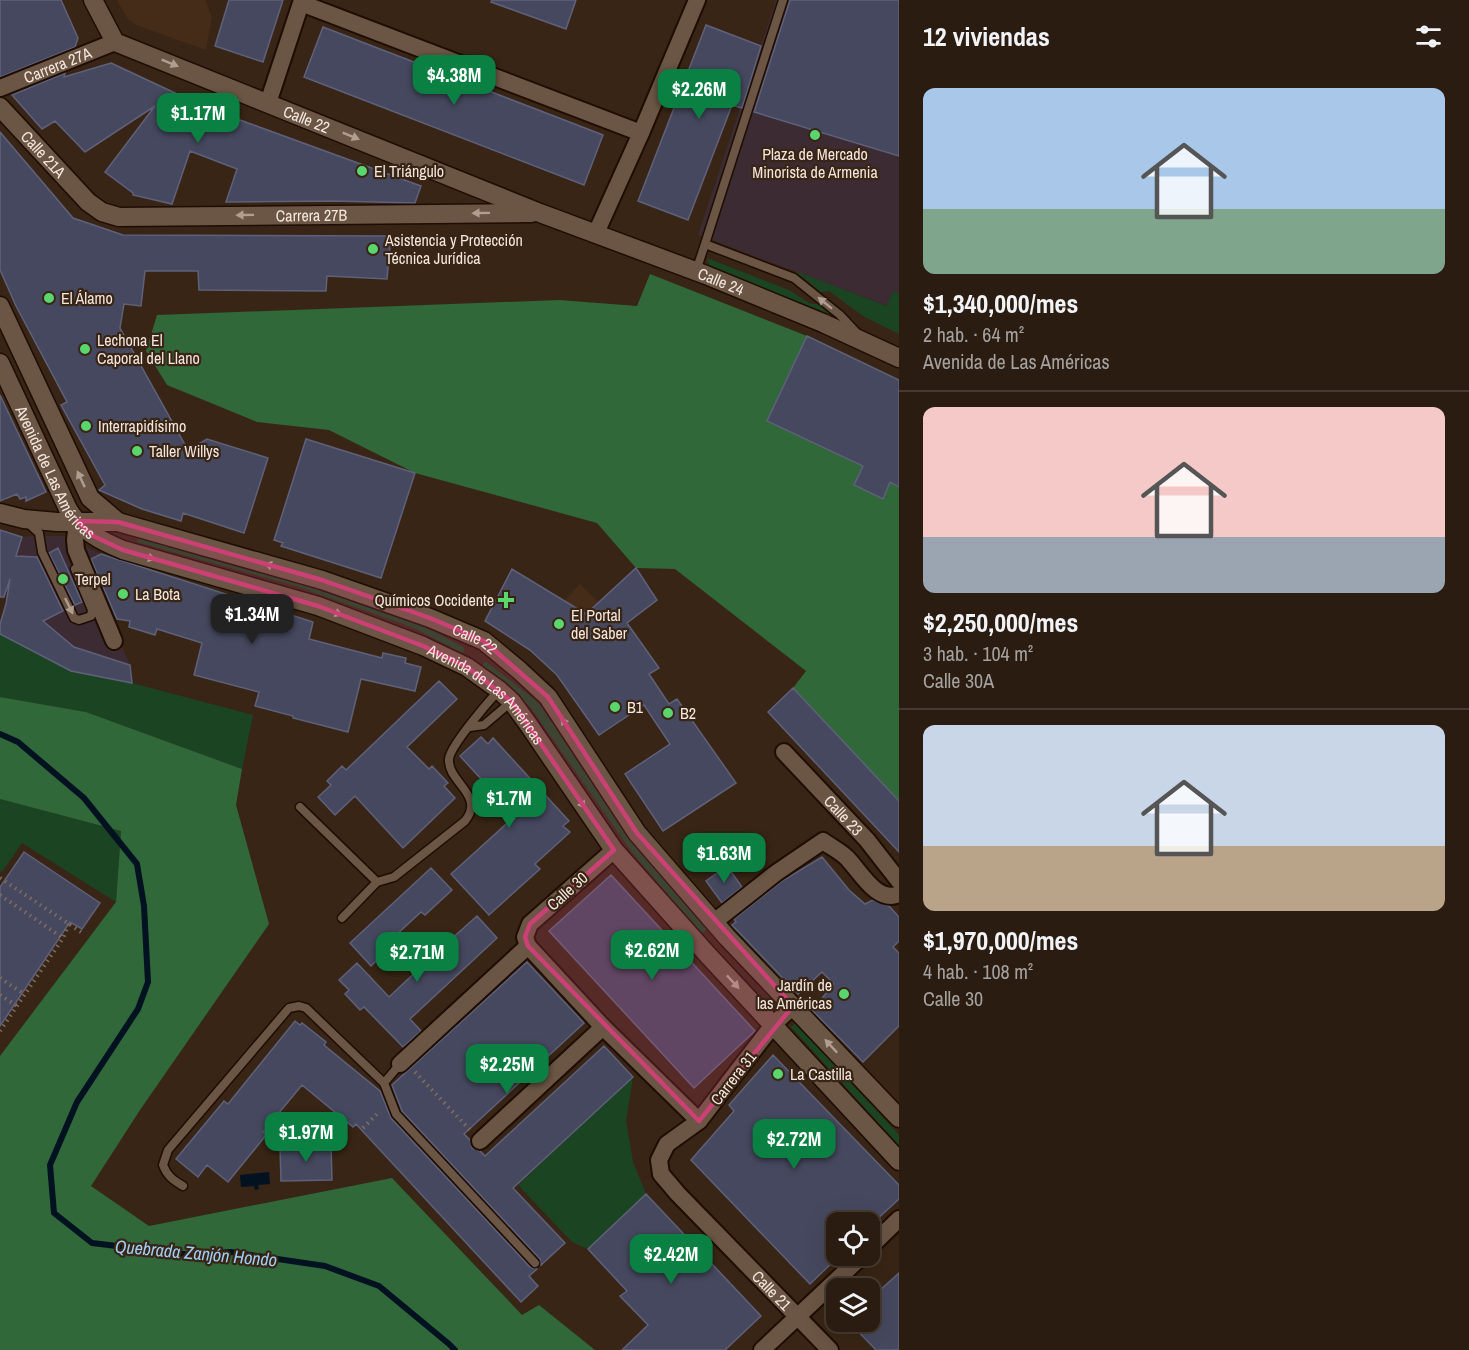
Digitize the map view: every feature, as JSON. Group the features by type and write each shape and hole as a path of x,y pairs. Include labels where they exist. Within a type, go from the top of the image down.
{"main road":[{"path":"93,0 115,42"},
{"name":"Calle 22","path":"115,42 540,213"},
{"name":"Calle 21A","path":"0,107 88,202"},
{"name":"Carrera 27B","path":"88,202 102,212 119,217 540,213"},
{"name":"Calle 24","path":"540,213 695,271 823,323 899,358"},
{"name":"Avenida de Las Américas","path":"0,306 90,498 118,522"},
{"name":"Avenida de Las Américas","path":"0,363 62,496 77,521 93,536 123,550 318,606 423,646 467,667 505,696 614,850 899,1161"},
{"path":"0,513 24,519 57,522 118,522"},
{"name":"Calle 22","path":"118,522 322,580 430,618 484,641 519,669 548,697 637,833 720,929"},
{"path":"467,667 484,641"},
{"path":"720,929 899,1118"}],"street":[{"path":"596,233 697,0"},
{"path":"268,103 301,3 641,133"},
{"name":"Carrera 27A","path":"0,88 115,42"},
{"path":"77,521 76,550 114,641"},
{"name":"Calle 23","path":"784,752 867,840 899,881"},
{"path":"706,953 720,929 776,873 823,841 845,856 868,884 881,893 894,896 899,894"},
{"name":"Calle 30","path":"402,1062 526,942 530,924 614,850"},
{"path":"526,942 603,1027 699,1121"},
{"name":"Carrera 31","path":"667,1144 699,1121 773,1025 794,1006"},
{"path":"480,1141 603,1027"},
{"name":"Calle 21","path":"667,1144 659,1160 661,1174 830,1350"},
{"path":"880,1237 899,1219"},
{"path":"762,1350 852,1266"}],"lane":[{"path":"695,271 783,0"},
{"path":"705,244 794,278 840,315 867,343"},
{"path":"24,519 39,533 42,552 74,618 79,620 91,616 92,610 75,569 84,566"},
{"path":"342,918 377,882 394,877 472,813 472,804 449,764 449,755 470,727 477,713 505,696"},
{"path":"470,727 484,725 505,696"},
{"path":"300,807 377,882"},
{"path":"183,1186 169,1177 165,1171 163,1165 168,1150 289,1008 299,1006 306,1008 384,1083 396,1114 536,1263"},
{"path":"384,1083 402,1062"}],"path":[{"path":"0,878 81,932"},
{"path":"0,895 63,938"},
{"path":"0,1031 63,938 69,924"},
{"path":"0,978 24,994"},
{"path":"0,995 16,1006"},
{"path":"402,1062 480,1141"},
{"path":"363,1128 391,1100"}],"highlighted area":[{"path":"77,521 118,522 322,580 430,618 484,641 548,697 637,833 793,1006 699,1121 528,946 525,937 530,924 614,850 512,702 467,667 423,646 318,606 123,550 93,536"}],"shaded area":[{"path":"117,0 205,0 212,17 206,50 136,25 128,19"},
{"name":"Plaza de Mercado Minorista de Armenia","path":"776,0 899,0 899,293 893,291 888,306 698,235"},
{"path":"65,536 101,554 93,559 117,619 111,621 130,665 132,683 71,671 0,634 10,579 22,537"},
{"name":"El Portal del Saber","path":"580,584 599,602 539,659 523,645"}],"green space":[{"path":"707,258 789,290 809,303 821,305 829,314 709,266"},
{"path":"795,271 887,306 893,291 899,293 899,334 863,316 829,291 821,292"},
{"path":"650,274 807,336 863,466 854,485 883,499 890,482 899,487 899,801 793,688 806,671 675,569 636,568 597,523 415,473 329,430 257,422 167,385 146,351 157,315 559,300 637,306"},
{"path":"139,536 298,581 416,622 465,648 462,653 414,628 296,586 137,542"},
{"path":"0,634 71,671 132,683 253,715 242,769 86,712 0,697"},
{"path":"485,661 538,702 635,841 707,929 701,934 631,851 531,708 482,666"},
{"path":"0,697 86,712 242,769 236,805 269,924 140,1110 91,1186 149,1226 392,1178 522,1315 539,1305 595,1350 0,1350 0,1056 116,902 121,831 0,799"},
{"path":"0,799 121,831 116,902 22,843 2,872 0,871"},
{"path":"796,1023 899,1135 899,1145 791,1027"},
{"path":"633,1077 626,1121 633,1162 646,1194 588,1249 572,1242 518,1185"}],"water":[{"path":"269,1172 270,1184 258,1185 259,1189 255,1190 254,1186 241,1187 240,1175"}],"building":[{"path":"0,0 61,0 78,38 75,47 0,77"},
{"path":"229,0 283,0 263,62 215,46"},
{"path":"492,0 576,0 566,29 491,2"},
{"path":"790,0 899,0 899,156 754,112"},
{"path":"706,25 761,46 742,108 732,105 688,220 638,201"},
{"path":"323,27 603,135 584,185 304,77"},
{"path":"111,63 207,108 421,186 415,203 226,202 237,169 190,151 172,204 133,195 105,172 155,106 85,152 55,121 42,129 12,95 65,73 64,77"},
{"path":"0,132 73,218 123,235 391,236 387,279 327,276 326,291 199,290 198,271 145,271 141,306 124,304 120,328 188,450 207,439 268,458 244,533 183,513 181,521 142,509 99,490 105,485 61,405 67,402 16,306 0,270"},
{"path":"807,336 899,380 899,487 890,482 883,499 854,485 863,466 767,421"},
{"path":"0,395 46,492 26,501 26,497 20,499 17,494 0,501"},
{"path":"306,439 415,473 381,578 281,546 283,543 274,540"},
{"path":"0,530 22,537 16,556 37,557 63,611 43,621 74,647 130,665 132,683 71,671 0,634 10,579 4,597 0,597"},
{"path":"58,548 82,602 75,605 49,553"},
{"path":"101,554 313,622 309,639 382,658 383,653 406,658 405,663 421,667 415,691 361,679 348,732 255,706 259,692 194,675 202,643 157,629 155,635 129,627 130,621 117,619 91,559"},
{"path":"636,568 657,600 627,623 659,668 649,674 669,704 677,699 736,783 663,831 625,774 670,744 644,705 599,735 557,675 530,650 485,621 512,569 586,614"},
{"path":"439,681 457,699 407,747 429,769 432,766 448,783 444,786 455,798 403,848 355,796 335,815 318,797 331,785 327,781 342,766 346,770"},
{"path":"793,688 899,801 899,852 768,712"},
{"path":"481,737 488,744 493,738 569,821 563,826 570,832 535,864 540,869 489,915 451,874 515,816 460,756"},
{"path":"24,852 100,903 82,929 70,922 0,1026 0,887"},
{"path":"822,857 849,890 865,904 873,900 889,906 899,917 899,941 893,947 899,953 899,1026 863,1062 812,1010 834,984 822,972 798,994 732,925 736,922 734,919 782,881"},
{"path":"727,866 742,887 722,903 706,881"},
{"path":"431,868 452,890 425,915 421,912 395,936 398,940 371,966 350,943"},
{"path":"611,875 755,1031 694,1088 549,931"},
{"path":"477,916 497,938 410,1019 421,1031 403,1047 364,1007 360,1010 345,994 349,990 339,980 357,963 389,997 422,966 426,969 452,945 449,941"},
{"path":"527,962 584,1023 464,1134 470,1140 472,1148 485,1156 604,1046 633,1077 513,1188 565,1243 541,1265 540,1259 402,1111 392,1085"},
{"path":"295,1021 300,1025 302,1023 326,1042 324,1045 380,1091 391,1118 530,1267 537,1269 529,1276 538,1286 521,1302 356,1124 353,1127 302,1085 263,1132 267,1134 228,1182 207,1165 198,1177 176,1159 224,1101 228,1104"},
{"path":"773,1055 899,1185 899,1199 880,1216 880,1212 826,1212 826,1266 829,1266 810,1284 691,1160 734,1111 729,1105"},
{"path":"331,1144 332,1180 281,1181 280,1146"},
{"path":"646,1194 761,1316 725,1350 622,1350 648,1325 620,1296 627,1291 588,1249"},
{"path":"899,1273 899,1350 876,1350 859,1332 880,1332 880,1290"}],"waterway":[{"name":"Quebrada Zanjón Hondo","path":"0,734 18,742 84,798 137,864 144,906 148,982 138,1009 77,1102 50,1165 54,1213 92,1243 192,1255 231,1252 325,1266 379,1286 455,1350"}],"place":[{"name":"Plaza de Mercado Minorista de Armenia","path":"815,135"},
{"name":"El Triángulo","path":"362,171"},
{"name":"Asistencia y Protección Técnica Jurídica","path":"373,249"},
{"name":"El Álamo","path":"49,298"},
{"name":"Lechona El Caporal del Llano","path":"85,349"},
{"name":"Interrapidísimo","path":"86,426"},
{"name":"Taller Willys","path":"137,451"},
{"name":"Terpel","path":"63,579"},
{"name":"La Bota","path":"123,594"},
{"name":"Químicos Occidente","path":"506,600"},
{"name":"El Portal del Saber","path":"559,624"},
{"name":"B1","path":"615,707"},
{"name":"B2","path":"668,713"},
{"name":"Jardín de las Américas","path":"844,994"},
{"name":"La Castilla","path":"778,1074"}]}
